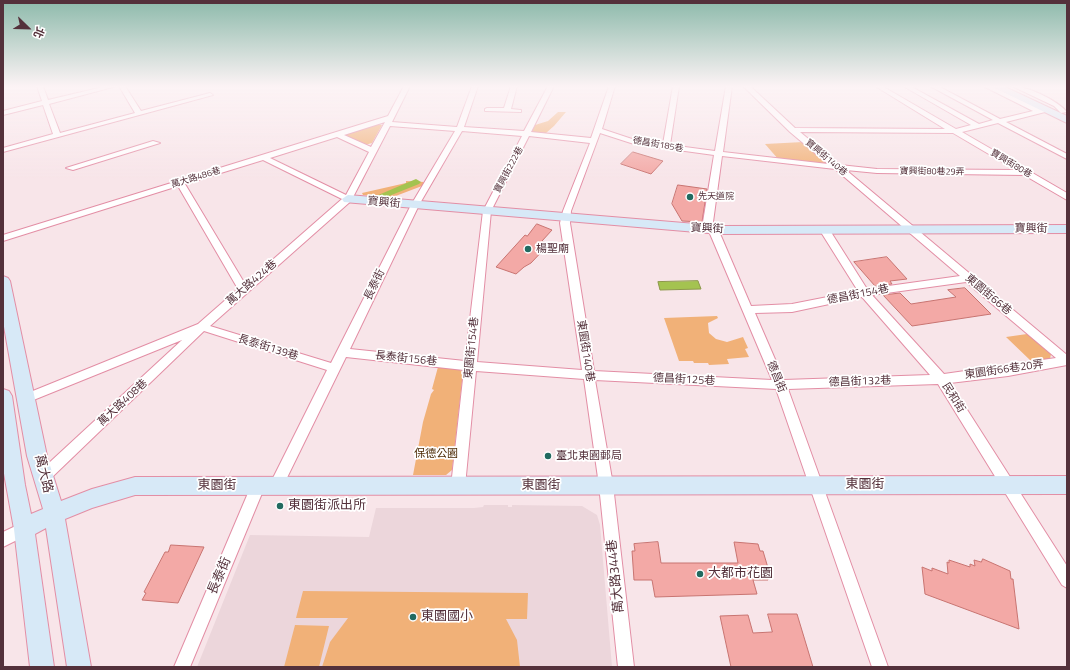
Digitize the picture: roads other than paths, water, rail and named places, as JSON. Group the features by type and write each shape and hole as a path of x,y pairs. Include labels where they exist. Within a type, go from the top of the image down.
{"street":[{"path":"50,117 57,136"},
{"path":"3,150 126,117"},
{"name":"萬大路424巷","path":"28,398 202,327 348,199 390,117"},
{"name":"長泰街","path":"182,667 267,486 334,368 415,205 460,129 464,117"},
{"name":"寶興街222巷","path":"487,211 536,117"},
{"path":"566,217 602,117"},
{"path":"666,147 671,117"},
{"name":"德昌街","path":"723,117 708,222 713,229 780,385 880,667"},
{"name":"寶興街140巷","path":"779,117 910,228"},
{"name":"寶興街80巷","path":"932,117 1067,197"},
{"path":"962,117 978,126"},
{"path":"992,117 1067,157"},
{"path":"793,130 956,131 1013,117"},
{"path":"388,121 460,129 594,140"},
{"name":"萬大路486巷","path":"3,238 263,157 388,121"},
{"name":"德昌街185巷","path":"598,130 634,142 772,161 838,168"},
{"path":"339,135 373,151"},
{"path":"70,168 156,143"},
{"path":"263,157 348,199"},
{"name":"寶興街80巷29弄","path":"838,168 877,171 1027,173"},
{"path":"180,183 244,290"},
{"name":"寶興街","path":"348,199 713,229 1067,229"},
{"name":"東園街154巷","path":"458,486 469,366 487,211"},
{"name":"東園街140巷","path":"566,217 565,223 606,485"},
{"name":"東園街66巷","path":"910,228 1067,361"},
{"name":"民和街","path":"824,229 864,293 941,379 1067,580"},
{"name":"德昌街154巷","path":"748,310 792,308 864,293 969,278"},
{"name":"萬大路","path":"3,281 28,398 42,478 54,513 79,667"},
{"name":"長泰街139巷","path":"202,327 334,368"},
{"name":"萬大路408巷","path":"42,478 202,327"},
{"name":"長泰街156巷","path":"342,352 469,366 589,375"},
{"name":"東園街66巷20弄","path":"941,379 1008,371 1067,361"},
{"name":"德昌街125巷","path":"589,375 780,385"},
{"name":"德昌街132巷","path":"780,385 941,379"},
{"path":"4,405 15,485 24,529 42,667"},
{"name":"萬大路344巷","path":"606,485 626,667"},
{"name":"東園街","path":"24,529 54,513 103,493 135,486 1067,485"},
{"path":"3,540 24,529"}],"waterway":[{"path":"381,196 416,182"}],"place":[{"name":"先天道院","path":"690,197"},
{"name":"楊聖廟","path":"528,249"},
{"name":"臺北東園郵局","path":"548,456"},
{"name":"東園街派出所","path":"280,506"},
{"name":"大都市花園","path":"700,574"},
{"name":"東園國小","path":"413,617"}],"park label":[{"name":"保德公園","path":"436,454"}]}
